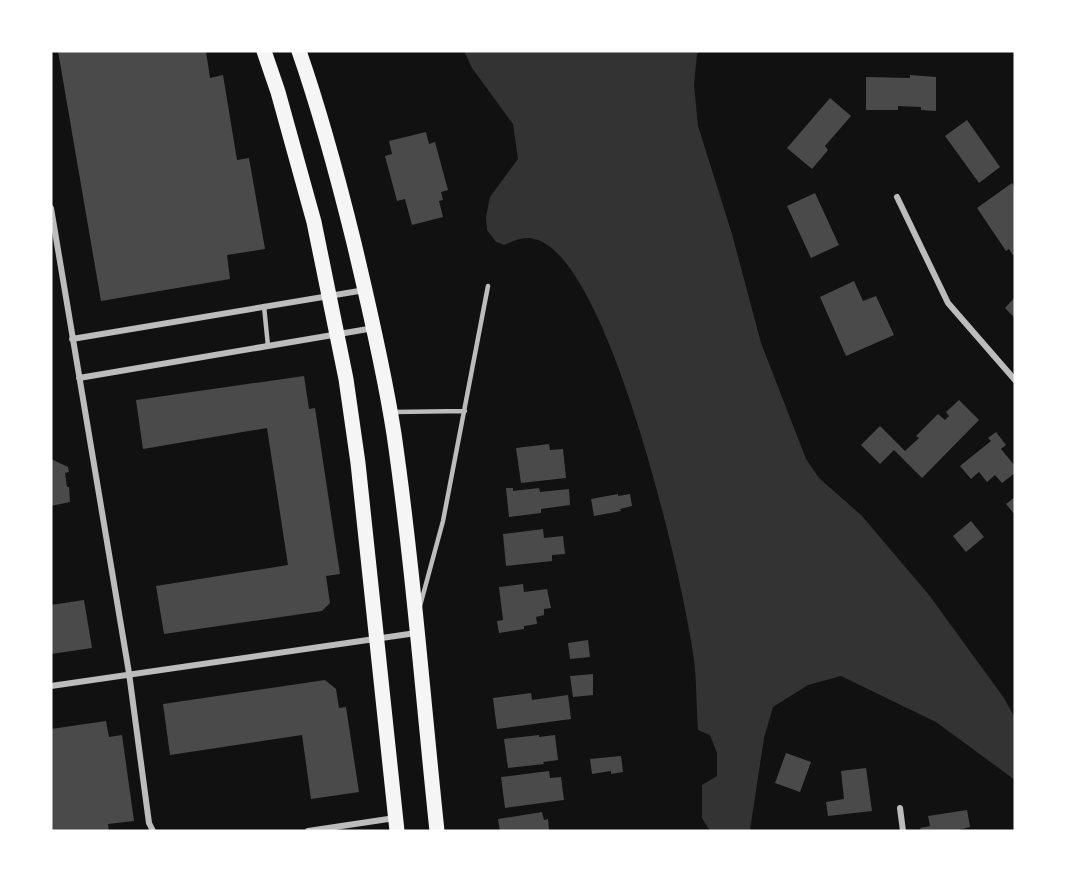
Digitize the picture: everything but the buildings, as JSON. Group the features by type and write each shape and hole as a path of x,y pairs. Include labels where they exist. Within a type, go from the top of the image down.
{"main road":[{"path":"264,51 297,156 338,334 358,463 396,824"},
{"path":"299,51 321,118 366,290 390,412 437,831"}],"street":[{"path":"897,197 948,303 1015,380"},
{"path":"51,208 129,674 149,823 153,831"},
{"path":"72,339 366,290"},
{"path":"79,378 374,328"},
{"path":"51,686 377,638 416,628"},
{"path":"900,808 903,831"},
{"path":"308,831 396,824"}],"lane":[{"path":"416,628 443,521 488,286"},
{"path":"264,306 268,346"},
{"path":"390,412 465,411"}],"shaded area":[{"path":"464,51 700,51 697,54 694,85 698,126 732,234 761,343 806,459 819,478 862,516 929,595 1004,698 1015,718 1015,780 936,722 841,676 808,685 773,707 764,738 750,830 710,831 702,818 702,785 717,776 717,753 710,735 698,730 696,681 686,614 658,495 639,427 616,362 591,305 565,262 538,240 525,238 504,245 496,242 487,230 486,217 490,197 518,159 513,124 472,68"}]}
